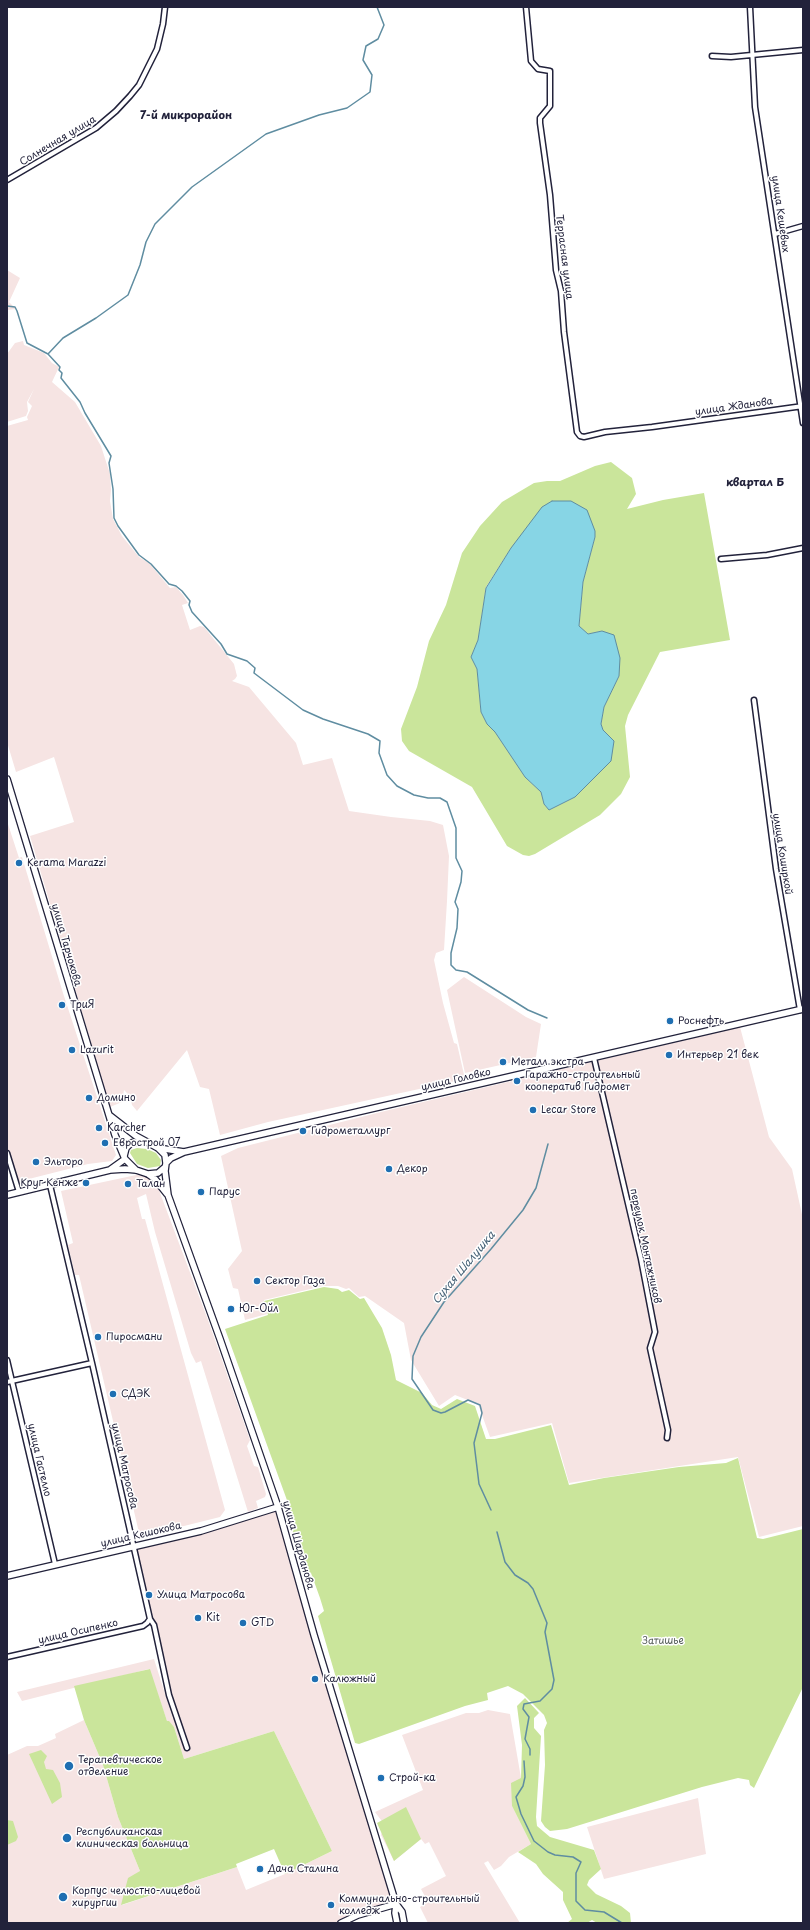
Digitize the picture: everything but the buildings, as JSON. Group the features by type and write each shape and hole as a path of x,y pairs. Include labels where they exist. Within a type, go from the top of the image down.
{"main road":[{"name":"улица Тарчокова","path":"7,779 108,1115 124,1158"},
{"name":"улица Головко","path":"184,1152 802,1009"},
{"path":"108,1115 143,1142 158,1148 184,1152"},
{"path":"110,1170 124,1158 126,1148 131,1143 143,1142"},
{"path":"158,1148 165,1156 168,1195"},
{"path":"148,1174 158,1173 172,1158 184,1152"},
{"path":"124,1158 136,1170"},
{"path":"7,1195 110,1170 136,1170 148,1174 168,1195"},
{"name":"улица Шарданова","path":"168,1195 218,1331 278,1507 314,1635 396,1904 402,1912 404,1923"},
{"name":"улица Кешокова","path":"7,1576 134,1545 201,1531 278,1507"},
{"path":"341,1923 396,1904"},
{"name":"улица Шарданова","path":"396,1904 395,1913 397,1923"}],"street":[{"name":"Солнечная улица","path":"7,180 96,128 116,112 139,85 157,49 163,24 165,7"},
{"name":"Террасная улица","path":"526,7 531,61 538,69 550,71 550,106 540,118 540,123 550,195 556,270 562,291 564,332 577,432 580,436 584,437 605,432 667,425"},
{"name":"улица Кешевых","path":"750,7 755,107 802,406 803,423"},
{"path":"712,56 732,57 803,50"},
{"path":"775,234 803,226"},
{"name":"улица Жданова","path":"667,425 802,406"},
{"path":"721,559 767,555 803,548"},
{"name":"улица Коширкой","path":"754,700 776,868 802,1009"},
{"name":"переулок Монтажников","path":"594,1058 643,1267 655,1332 650,1348 668,1430 667,1438"},
{"path":"7,1153 19,1192"},
{"name":"улица Матросова","path":"50,1184 150,1619 154,1625 161,1664 187,1748"},
{"name":"улица Гастелло","path":"7,1360 55,1564"},
{"path":"7,1382 92,1363"},
{"name":"улица Осипенко","path":"7,1657 143,1626 150,1619"}],"shaded area":[{"path":"7,270 20,278 9,302 16,309 7,310"},
{"path":"23,341 24,345 44,353 52,363 59,367 52,382 75,402 101,446 110,474 110,501 113,519 122,536 139,557 149,563 170,588 176,587 183,595 188,603 182,605 190,630 200,626 204,627 234,664 237,676 232,681 249,687 296,743 303,765 332,758 349,811 430,821 443,825 449,856 444,950 436,953 434,960 443,1003 454,1043 457,1044 465,1079 268,1122 220,1135 209,1089 200,1087 187,1050 137,1111 132,1105 130,1096 124,1090 122,1102 110,1107 30,836 74,822 54,757 16,772 7,742 7,426 28,420 27,417 32,406 28,402 34,389 27,402 28,411 26,416 7,422 7,354 15,343"},
{"path":"7,821 19,858 22,857 63,993 116,1155 112,1161 88,1164 17,1182 7,1149"},
{"path":"464,977 526,1017 541,1024 536,1057 465,1073 447,990"},
{"path":"740,1027 769,1137 792,1169 803,1219 803,1526 759,1537 738,1457 569,1483 552,1423 490,1437 478,1404 455,1395 439,1406 411,1360 404,1323 365,1296 359,1297 349,1288 346,1289 338,1286 323,1286 264,1300 267,1314 245,1320 238,1289 233,1288 228,1269 242,1251 221,1156 238,1148 385,1111"},
{"path":"141,1174 150,1177 157,1185 208,1320 250,1440 247,1446 254,1466 258,1467 266,1494 265,1497 256,1501 258,1508 248,1512 201,1361 196,1363 191,1353 155,1232 146,1194 137,1198 142,1219 145,1219 225,1510 220,1517 140,1537 79,1275 75,1275 68,1245 73,1243 61,1191"},
{"path":"278,1507 396,1904 341,1923 7,1923 7,1755 27,1746 38,1746 56,1738 55,1734 84,1720 103,1765 118,1817 140,1871 122,1905 237,1867 246,1890 285,1874 332,1851 274,1731 184,1759 174,1727 167,1721 149,1669 22,1701 17,1692 154,1659 173,1719 177,1718 134,1545 201,1531"},
{"path":"488,1710 510,1714 521,1778 512,1806 531,1844 509,1857 501,1866 494,1870 488,1861 484,1863 520,1923 428,1923 420,1907 428,1902 421,1889 446,1876 429,1842 425,1844 421,1839 394,1861 381,1835 384,1824 375,1812 423,1790 402,1735 466,1713 479,1713"},
{"path":"698,1798 706,1854 604,1879 587,1827"}],"green space":[{"path":"611,462 632,478 636,494 627,509 663,500 704,493 730,640 660,652 628,715 625,726 630,777 621,794 600,815 535,854 529,856 523,855 507,846 472,787 409,751 402,741 401,729 417,687 429,641 446,605 462,553 480,526 502,502 534,483 560,481 595,466","holes":["595,537 583,582 579,627 588,634 602,631 619,676 604,707 601,724 603,730 613,742 575,797 549,810 544,804 541,792 525,777 495,732 487,724 481,712 477,669 471,657 478,640 486,587 511,548"]},
{"path":"137,1148 147,1149 156,1153 161,1160 160,1166 148,1168 137,1164 130,1153 131,1150"},
{"name":"Затишье","path":"324,1287 338,1289 342,1292 349,1290 360,1299 364,1298 382,1328 391,1355 396,1380 422,1393 432,1405 441,1409 457,1399 475,1406 486,1439 495,1439 551,1425 569,1485 604,1478 679,1467 726,1463 738,1458 757,1538 763,1539 803,1529 803,1687 754,1788 750,1785 749,1780 738,1778 702,1787 567,1829 550,1831 541,1821 545,1765 544,1730 547,1723 544,1715 523,1694 508,1686 487,1693 488,1700 465,1706 359,1744 355,1743 318,1616 324,1611 320,1598 311,1573 305,1569 284,1505 288,1503 225,1329 268,1315 264,1301"},
{"path":"150,1669 167,1721 169,1721 174,1727 184,1759 274,1731 332,1851 285,1874 274,1849 236,1864 237,1867 121,1905 128,1878 140,1871 118,1817 103,1765 84,1720 74,1686"},
{"path":"525,1698 539,1713 534,1718 534,1728 541,1736 536,1817 537,1826 550,1837 594,1850 601,1869 589,1880 587,1885 596,1894 621,1906 630,1913 631,1923 597,1923 592,1920 587,1923 567,1923 572,1919 563,1900 563,1892 543,1874 536,1864 518,1852 531,1844 512,1806 511,1783 521,1778 522,1745 517,1706"},
{"path":"41,1750 47,1756 44,1762 46,1769 53,1770 60,1783 62,1797 52,1804 29,1754"},
{"path":"406,1807 421,1839 394,1861 377,1823"},
{"path":"7,1820 13,1821 18,1837 16,1841 7,1845"}],"water":[{"path":"552,501 571,501 587,510 595,531 595,537 583,582 579,626 588,634 602,631 614,635 620,658 619,676 604,707 601,724 603,730 614,741 611,761 575,797 549,810 544,804 541,792 525,777 495,732 487,724 481,712 477,669 471,657 478,640 486,588 511,548 542,507"}],"waterway":[{"path":"48,354 63,338 96,318 128,295 140,265 146,242 155,224 192,187 266,134 319,115 347,108 370,92 372,75 363,60 366,46 378,39 384,25 377,7"},
{"name":"Сухая Шалушка","path":"7,306 15,307 27,343 48,354 60,367 59,370 62,373 61,378 80,402 111,456 109,463 113,489 114,518 139,555 151,564 169,584 176,586 182,591 190,601 189,605 192,612 221,644 227,654 247,661 255,668 254,673 303,710 323,719 368,734 380,741 379,753 387,775 397,786 414,795 428,798 440,798 447,802 456,828 456,858 462,871 461,882 455,902 458,909 457,928 451,953 451,965 456,970 467,972 528,1010 547,1018"},
{"name":"Сухая Шалушка","path":"491,1510 479,1484 474,1443 482,1413 480,1405 468,1400 445,1412 441,1413 433,1410 412,1379 413,1356 421,1337 444,1302 523,1210 536,1188 548,1144"},
{"name":"Сухая Шалушка","path":"497,1532 505,1562 515,1575 528,1583 533,1589 547,1623 545,1632 554,1680 552,1689 540,1701 524,1704 523,1709 529,1717 525,1739 530,1749 530,1755"},
{"name":"Сухая Шалушка","path":"524,1761 525,1777 523,1786 516,1797 521,1814 534,1841 548,1852 555,1855 573,1857 581,1862 576,1873 576,1901 585,1910 604,1912 622,1923"}],"place":[{"name":"Kerama Marazzi","path":"19,863"},
{"name":"ТриЯ","path":"62,1005"},
{"name":"Роснефть","path":"670,1021"},
{"name":"Lazurit","path":"72,1050"},
{"name":"Интерьер 21 век","path":"669,1055"},
{"name":"Металл экстра","path":"503,1062"},
{"name":"Гаражно-строительный кооператив Гидромет","path":"517,1081"},
{"name":"Домино","path":"89,1098"},
{"name":"Lecar Store","path":"533,1110"},
{"name":"Kаrcher","path":"99,1128"},
{"name":"Гидрометаллург","path":"303,1131"},
{"name":"Еврострой 07","path":"105,1143"},
{"name":"Эльторо","path":"36,1162"},
{"name":"Декор","path":"389,1169"},
{"name":"Круг Кенже","path":"86,1183"},
{"name":"Талан","path":"128,1184"},
{"name":"Парус","path":"201,1192"},
{"name":"Сектор Газа","path":"257,1281"},
{"name":"Юг-Ойл","path":"231,1309"},
{"name":"Пиросмани","path":"98,1337"},
{"name":"СДЭК","path":"113,1394"},
{"name":"Улица Матросова","path":"149,1595"},
{"name":"Kit","path":"198,1618"},
{"name":"GTD","path":"243,1623"},
{"name":"Калюжный","path":"315,1679"},
{"name":"Терапевтическое отделение","path":"69,1766"},
{"name":"Строй-ка","path":"381,1778"},
{"name":"Республиканская клиническая больница","path":"67,1838"},
{"name":"Дача Сталина","path":"260,1869"},
{"name":"Корпус челюстно-лицевой хирургии","path":"63,1897"},
{"name":"Коммунально-строительный колледж","path":"331,1905"}],"district":[{"name":"7-й микрорайон","path":"186,116"},
{"name":"квартал Б","path":"755,483"}]}
